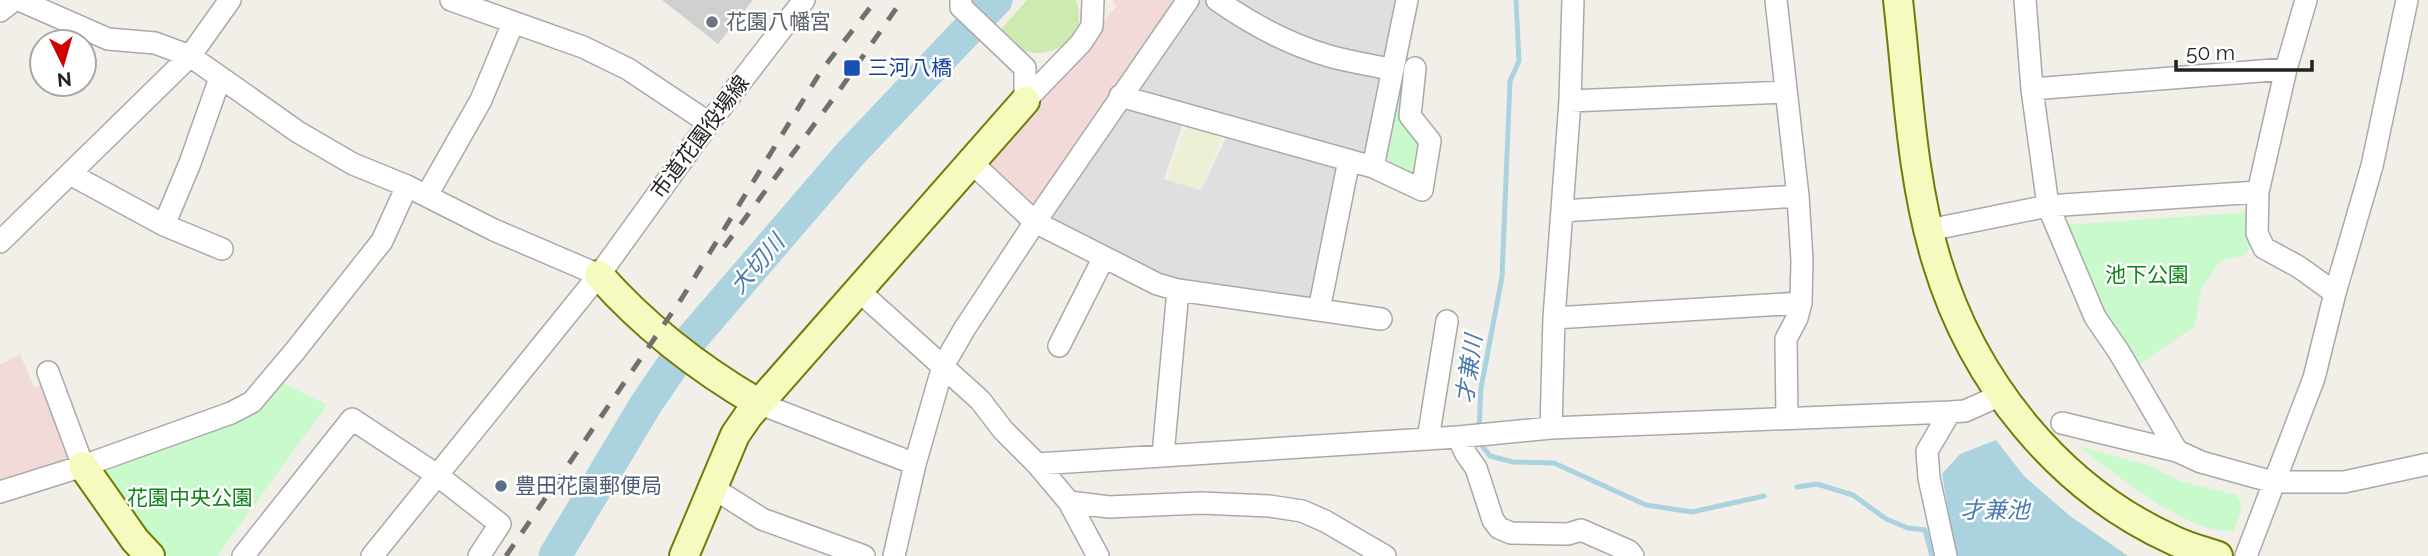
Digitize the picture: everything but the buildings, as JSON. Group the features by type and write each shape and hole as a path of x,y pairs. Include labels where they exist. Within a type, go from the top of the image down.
{"street":[{"path":"0,10 17,0 108,38 155,43 190,56 298,132 353,164 427,195 494,230 599,275 626,306 664,340 724,383 758,403 915,464"},
{"path":"0,242 190,56 230,0"},
{"path":"451,0 484,5 513,23 583,47 628,69 709,123"},
{"name":"市道花園役場線","path":"372,556 599,275 709,123 804,0"},
{"path":"961,0 961,6 1025,68 1025,101"},
{"path":"684,556 735,435 758,403 1025,101 1081,43 1092,26 1094,0"},
{"path":"894,556 915,464 943,366 1035,222 1188,0"},
{"path":"1217,0 1264,30 1295,43 1328,55 1394,70"},
{"path":"1373,167 1407,0"},
{"path":"1551,428 1554,318 1570,101 1573,0"},
{"path":"1758,0 1775,0 1798,196 1802,260 1801,303 1786,339 1787,418"},
{"path":"1898,0 1919,178 1929,230 1937,261 1961,327 2001,395 2026,429 2100,497 2123,514 2174,541 2218,556"},
{"path":"2025,0 2032,89 2048,205 2095,317 2177,450"},
{"path":"2306,0 2286,69 2258,192 2257,233 2264,248 2298,267 2335,293"},
{"path":"2246,556 2314,379 2335,293 2372,166 2407,0"},
{"path":"427,195 481,100 513,23"},
{"path":"1025,68 1059,65"},
{"path":"1120,96 1373,167 1422,190 1430,141 1410,116 1415,68"},
{"path":"2032,89 2286,69"},
{"path":"164,225 190,163 220,78"},
{"path":"1570,101 1786,92"},
{"path":"1319,310 1349,160"},
{"path":"972,163 1035,222 1157,284 1178,290 1381,318"},
{"path":"70,174 164,225 222,249"},
{"path":"0,492 83,466 231,413 252,402 382,241 407,186"},
{"path":"1929,230 2048,205 2258,192"},
{"path":"1562,211 1798,196"},
{"path":"1059,346 1104,257"},
{"path":"1163,455 1178,290"},
{"path":"859,291 980,400 1003,430 1069,502 1098,556"},
{"path":"1554,318 1801,303"},
{"path":"1428,439 1447,321"},
{"path":"48,372 83,466 139,553"},
{"path":"1037,464 1473,436 1551,428 1965,411 2001,395"},
{"path":"1946,556 1929,478 1927,451 1950,412"},
{"path":"243,556 352,419 437,475 500,524 479,556"},
{"path":"2062,423 2177,450 2201,462 2273,482 2344,482 2428,464"},
{"path":"1473,436 1466,454 1476,468 1493,520 1499,528 1511,533 1568,534 1581,530 1629,551 1633,556"},
{"path":"713,488 762,519 864,556"},
{"path":"1069,502 1108,507 1201,503 1269,506 1302,511 1357,538 1376,554"}],"shaded area":[{"name":"花園八幡宮","path":"662,0 753,0 718,44"},
{"path":"1112,0 1183,0 1038,217 977,162 1117,6"},
{"path":"1193,0 1209,0 1389,74 1369,162 1126,94"},
{"path":"1224,0 1400,0 1386,60 1333,51"},
{"path":"1123,102 1183,123 1164,179 1201,190 1226,138 1342,165 1320,305 1178,290 1042,221"},
{"path":"20,354 34,387 49,383 77,462 0,484 0,365"}],"green space":[{"path":"1027,0 1076,0 1079,19 1075,34 1064,45 1043,53 1029,52 1017,47 1001,29"},
{"path":"1400,67 1410,70 1426,141 1419,184 1377,165"},
{"path":"1187,126 1221,138 1201,190 1167,180"},
{"name":"池下公園","path":"2251,212 2252,244 2244,255 2220,261 2201,289 2195,326 2133,369 2063,234 2064,225"},
{"name":"花園中央公園","path":"282,382 327,405 217,556 168,556 145,532 105,471 167,448 243,414"},
{"path":"2079,446 2150,466 2180,481 2237,495 2242,506 2234,531 2216,530 2174,513 2131,486"}],"water":[{"name":"才兼池","path":"1996,440 2024,476 2070,516 2128,556 1956,556 1942,474 1960,454"}],"waterway":[{"name":"大切川","path":"555,556 646,404 687,344 851,153 996,0"},
{"name":"才兼川","path":"1479,428 1481,388 1502,277 1510,81 1519,61 1516,0"},
{"name":"才兼川","path":"1479,442 1490,456 1513,462 1554,463 1646,505 1692,512 1764,496"},
{"name":"才兼川","path":"1797,487 1817,484 1853,495 1886,519 1908,528 1925,530 1932,556"}],"railway":[{"path":"506,556 682,298 821,71 876,0"},
{"path":"724,247 902,0"}],"place":[{"name":"花園八幡宮","path":"712,22"},
{"name":"三河八橋","path":"852,68"},
{"name":"豊田花園郵便局","path":"501,486"}]}
